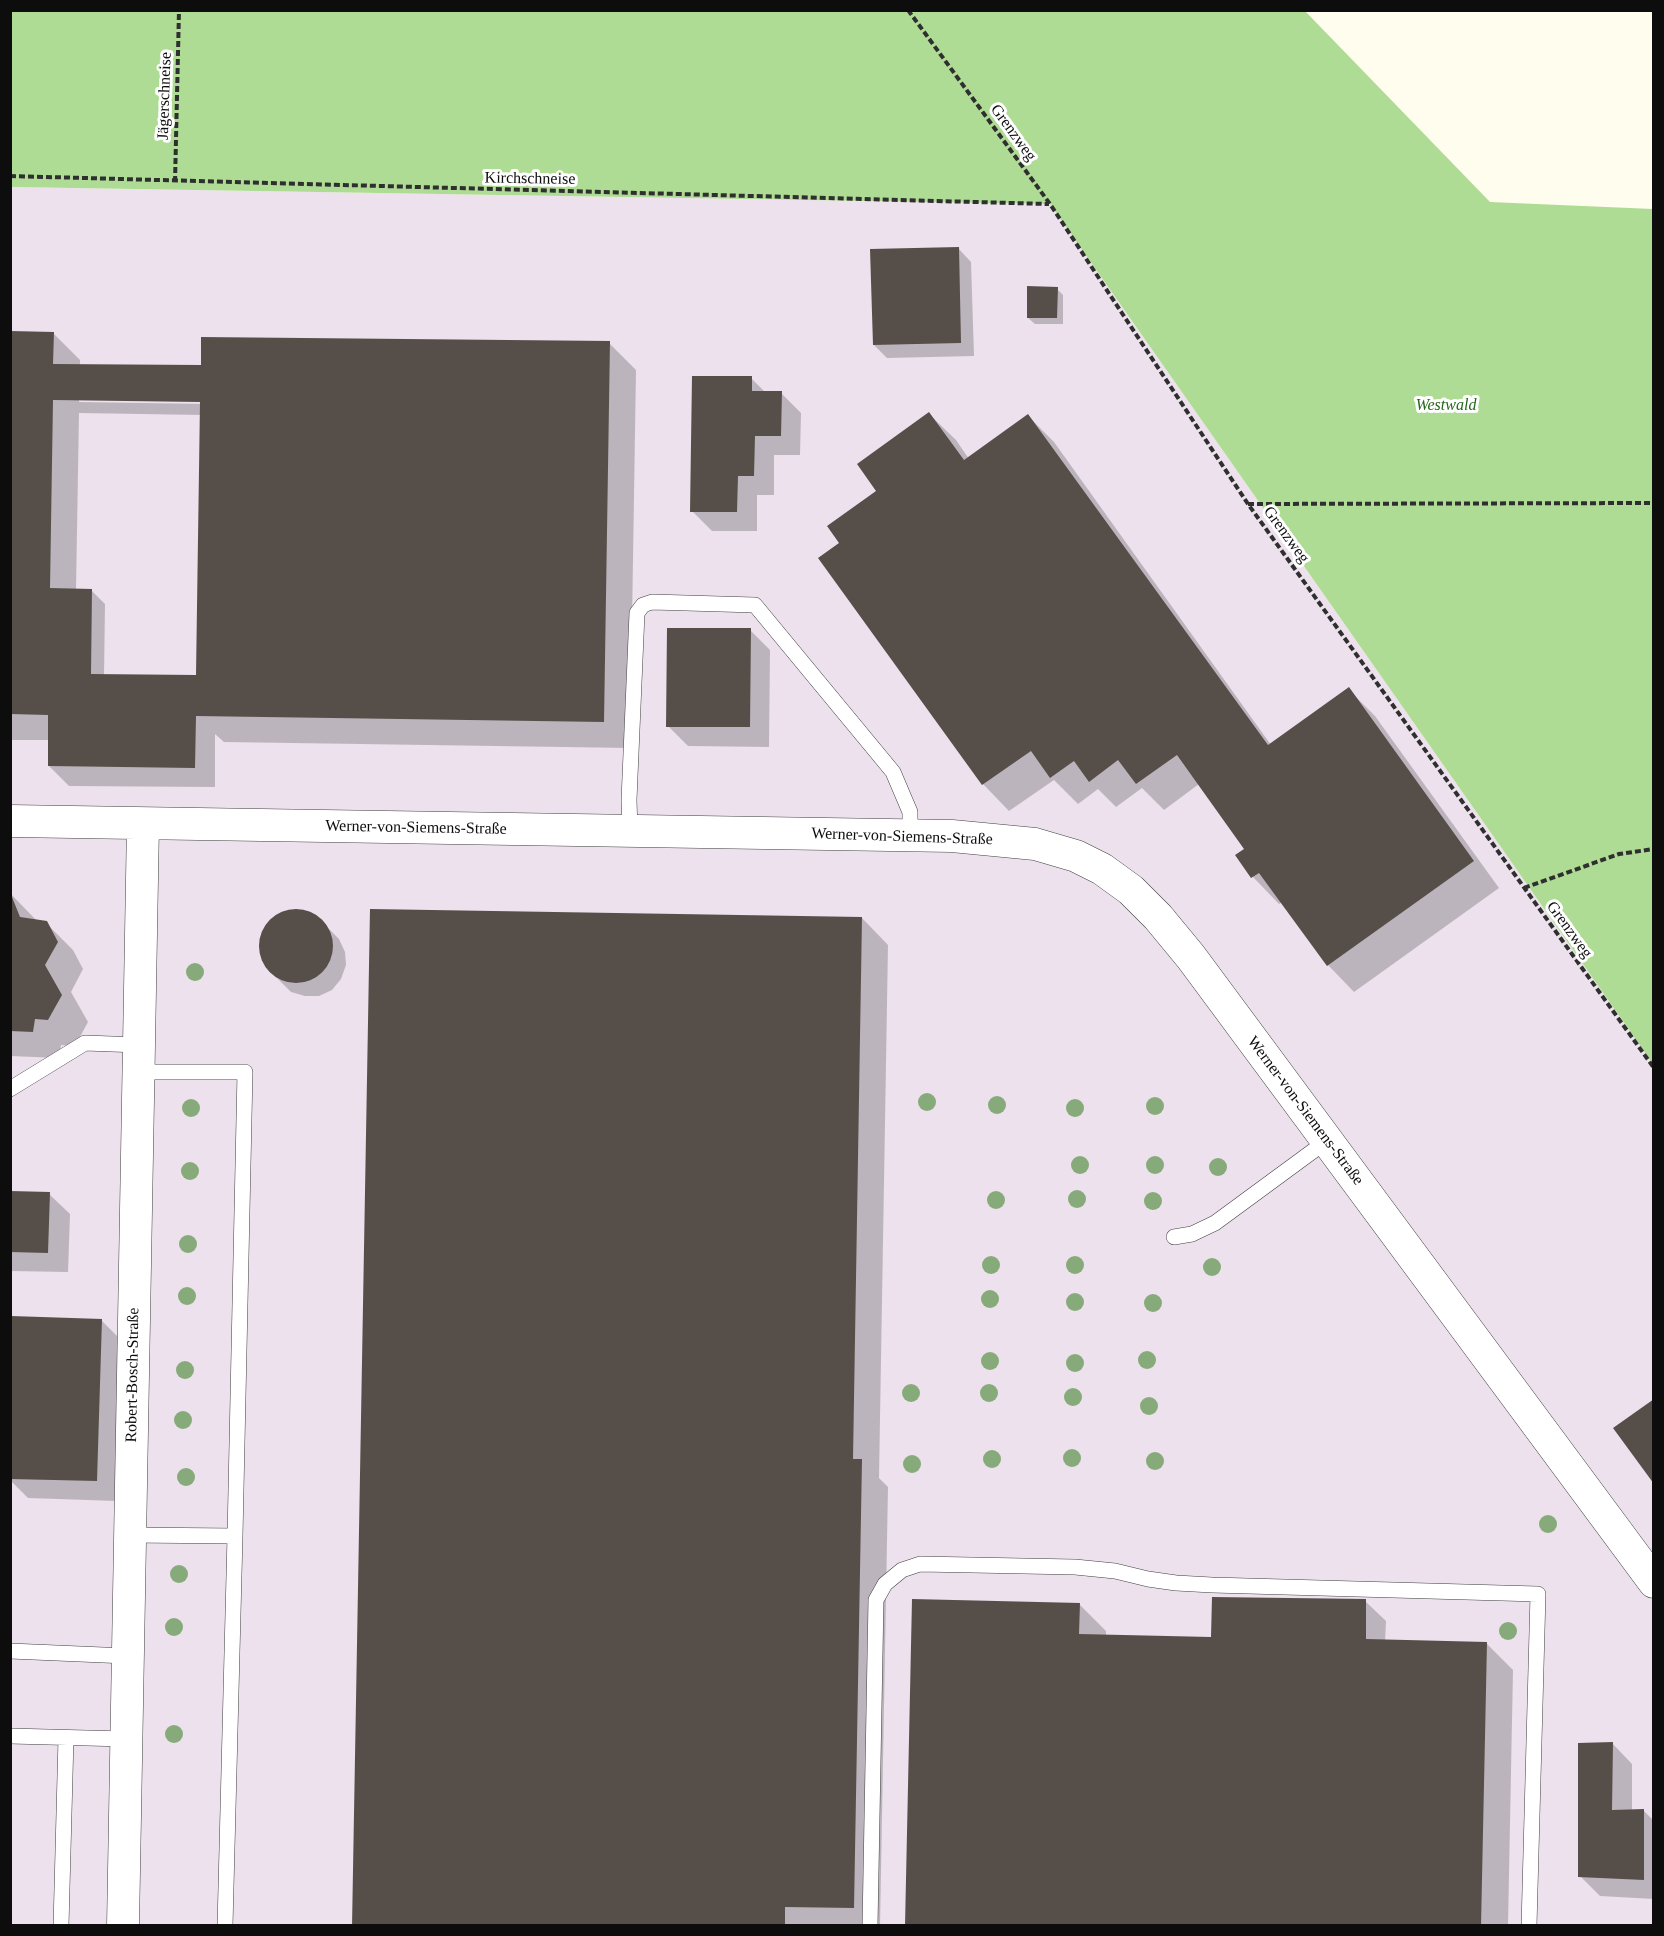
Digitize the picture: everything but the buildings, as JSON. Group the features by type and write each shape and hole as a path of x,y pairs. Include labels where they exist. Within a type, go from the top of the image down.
{"street":[{"name":"Werner-von-Siemens-Straße","path":"10,821 952,836 1035,844 1076,856 1102,869 1131,890 1158,917 1191,957 1653,1582"},
{"name":"Robert-Bosch-Straße","path":"123,1926 143,824"}],"lane":[{"path":"630,831 629,800 637,613 643,605 652,602 755,605 893,772 910,812 910,835"},
{"path":"10,1089 85,1043 139,1058 245,1072 225,1926"},
{"path":"1174,1237 1192,1234 1215,1223 1328,1140"},
{"path":"130,1535 235,1536"},
{"path":"870,1926 876,1600 885,1584 902,1570 920,1564 1075,1567 1115,1571 1176,1583 1212,1585 1538,1594 1529,1926"},
{"path":"10,1651 127,1656"},
{"path":"10,1736 126,1739"},
{"path":"61,1926 66,1738"}],"path":[{"name":"Jägerschneise","path":"175,182 179,10"},
{"name":"Grenzweg","path":"908,10 1050,204 1248,504 1653,1068"},
{"name":"Kirchschneise","path":"10,176 1050,204"},
{"path":"1248,504 1653,503"},
{"path":"1524,888 1619,854 1653,849"}],"shaded area":[{"path":"11,187 1050,204 1653,1064 1653,1925 11,1926"}],"green space":[{"name":"Westwald","path":"11,10 1305,11 1490,202 1653,209 1653,1064 1050,204 11,187"}]}
